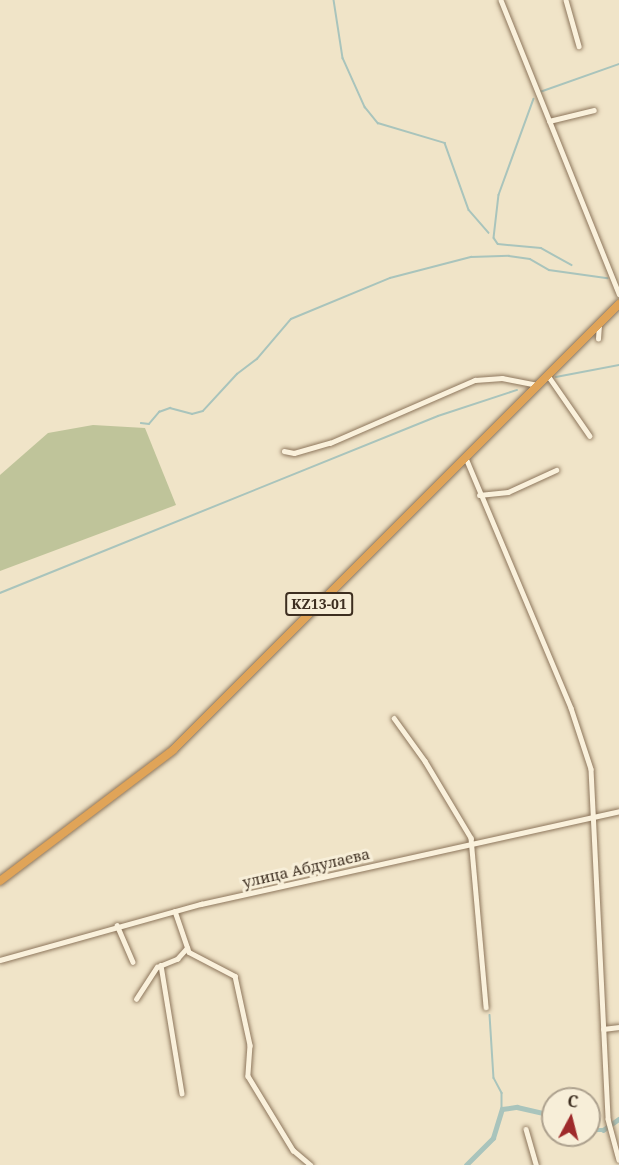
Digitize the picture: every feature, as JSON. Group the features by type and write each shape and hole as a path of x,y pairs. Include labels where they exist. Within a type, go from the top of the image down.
{"highway":[{"name":"KZ13-01","path":"0,881 173,750 619,304"}],"street":[{"path":"501,0 619,294"},
{"path":"566,0 579,46"},
{"path":"549,121 594,110"},
{"path":"598,339 599,323"},
{"path":"547,374 590,436"},
{"path":"284,451 294,453 330,443 475,380 502,378 537,385"},
{"path":"557,386 565,386"},
{"path":"466,457 479,495 571,708 591,769 596,816 596,928 610,1128 619,1160"},
{"path":"479,495 508,492 556,470"},
{"path":"394,717 425,761 472,843 486,1007"},
{"name":"улица Абдулаева","path":"0,960 117,925 175,911 619,811"},
{"path":"175,911 187,948 235,976 250,1045 248,1076 293,1150 311,1165"},
{"path":"117,925 133,962"},
{"path":"136,999 161,965 177,959 187,948"},
{"path":"161,965 182,1093"},
{"path":"603,1029 619,1027"},
{"path":"610,1128 619,1131"},
{"path":"526,1129 536,1165"}],"green space":[{"path":"93,425 145,428 176,505 0,571 0,475 48,433"}],"waterway":[{"path":"334,0 343,58 365,107 378,123 445,143 469,210 489,233"},
{"path":"540,92 619,64"},
{"path":"534,99 499,195 494,238 498,244 541,248 572,265"},
{"path":"141,423 149,424 159,412 170,408 192,414 203,411 237,374 257,359 291,319 390,278 471,257 509,256 530,259 549,270 607,278"},
{"path":"556,377 619,365"},
{"path":"0,593 438,416 517,390"},
{"path":"490,1015 494,1078 502,1093 502,1109"},
{"path":"466,1165 493,1138 502,1109 517,1107 541,1112"},
{"path":"601,1130 619,1119"}]}
